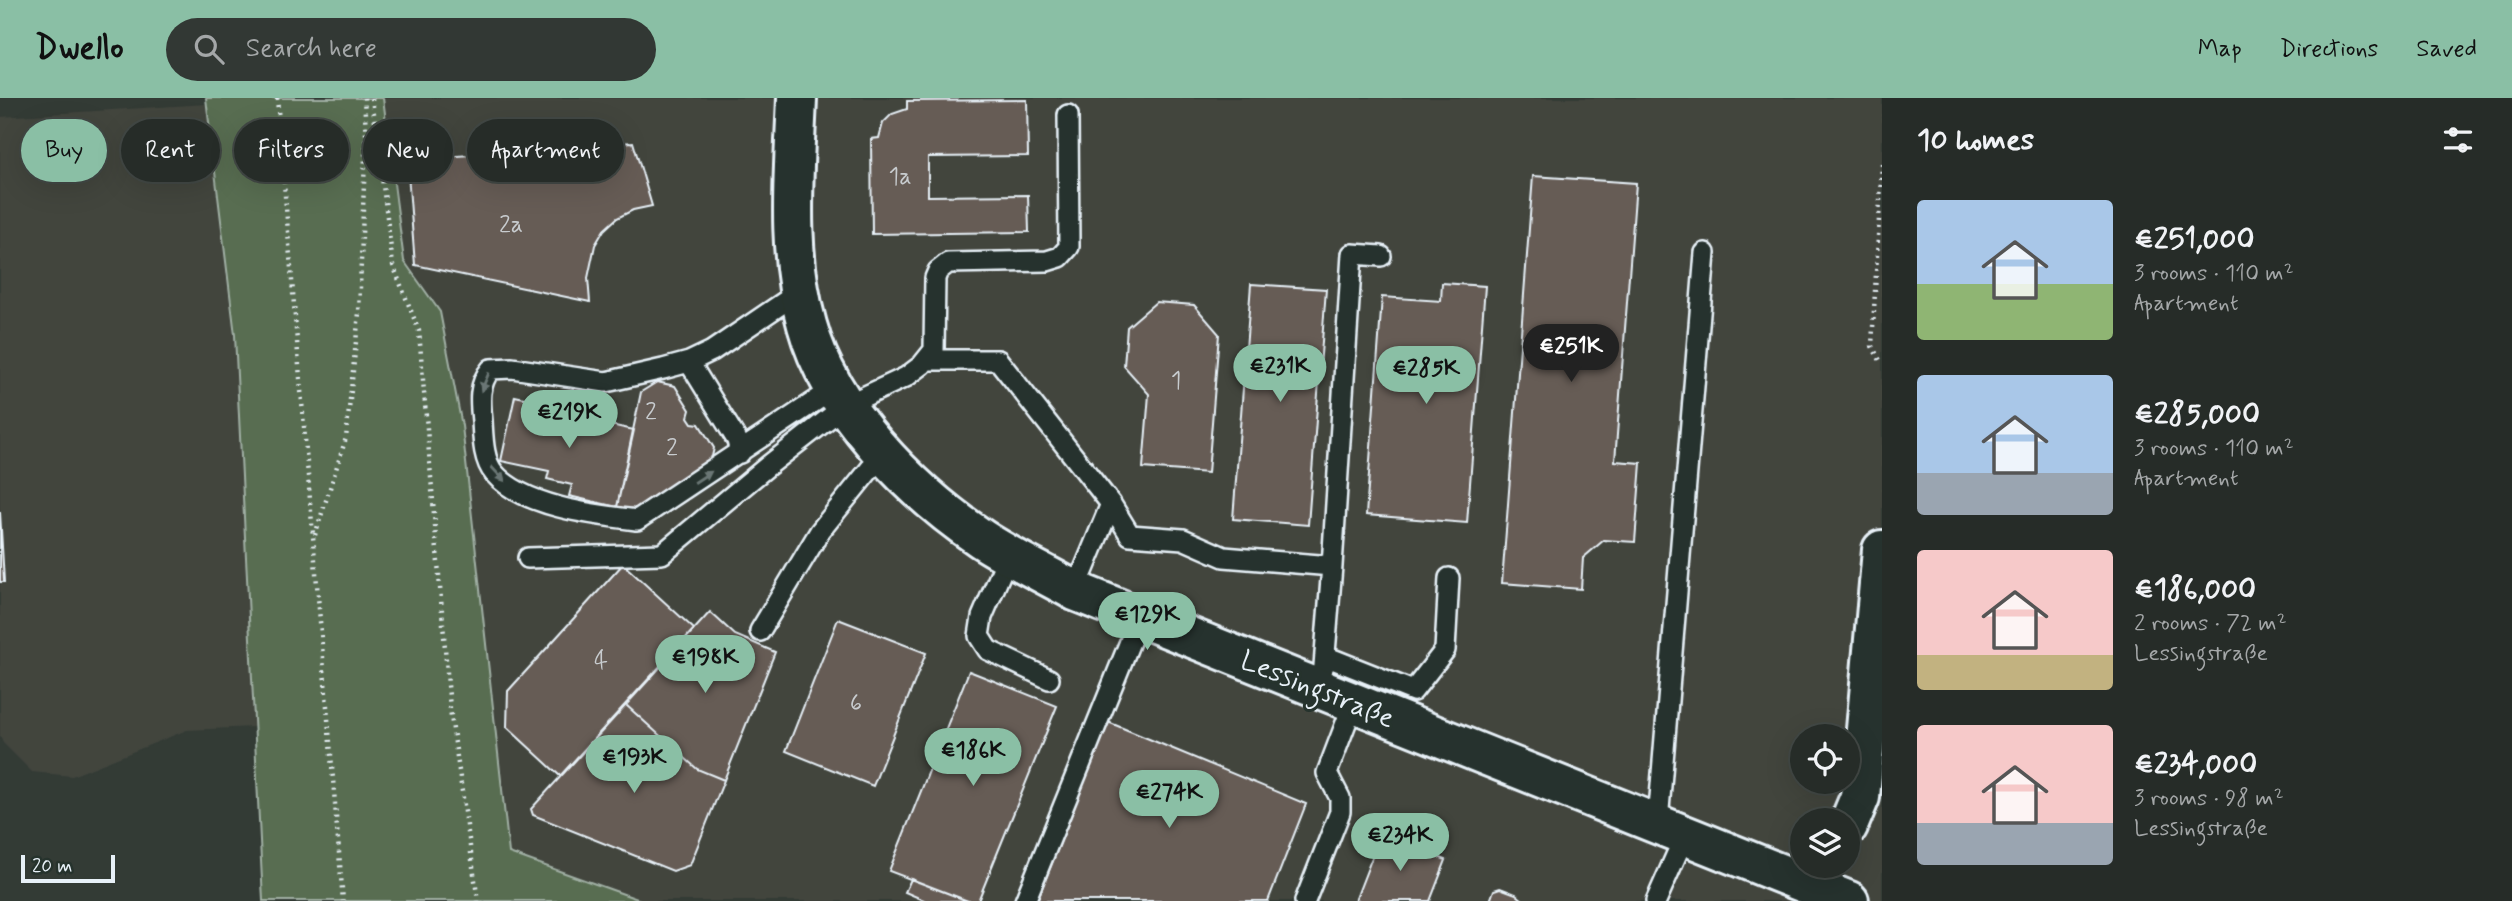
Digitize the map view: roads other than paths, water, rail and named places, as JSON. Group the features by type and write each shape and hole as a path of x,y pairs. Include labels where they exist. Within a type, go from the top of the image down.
{"street":[{"name":"Lessingstraße","path":"797,98 793,233 799,292 806,325 818,357 840,396 883,453 982,539 1075,591 1140,617 1410,707 1672,828 1834,885"},
{"path":"1855,808 1860,797 1875,701 1881,566"}],"lane":[{"path":"799,292 712,351 689,362 606,382 512,368 491,369 481,390 483,444 492,471 505,482 534,498 577,511 637,520 740,453 840,396 906,377 926,360 934,349 935,278 938,271 948,263 1047,261 1060,257 1069,247 1068,115"},
{"path":"1656,901 1672,828 1706,253"},
{"path":"1305,901 1340,812 1340,798 1327,773 1334,682 1332,566 1352,254 1381,256"},
{"path":"926,360 998,360 1111,504 1130,535 1184,539 1224,557 1332,566"},
{"path":"689,362 737,440 740,453"},
{"path":"528,558 662,554 840,396"},
{"path":"760,631 820,531 883,453"},
{"path":"1075,591 1111,504"},
{"path":"1009,554 982,617 979,636 988,650 1049,679"},
{"path":"1334,682 1410,707 1445,650 1449,578"},
{"path":"1025,901 1140,617"}]}
